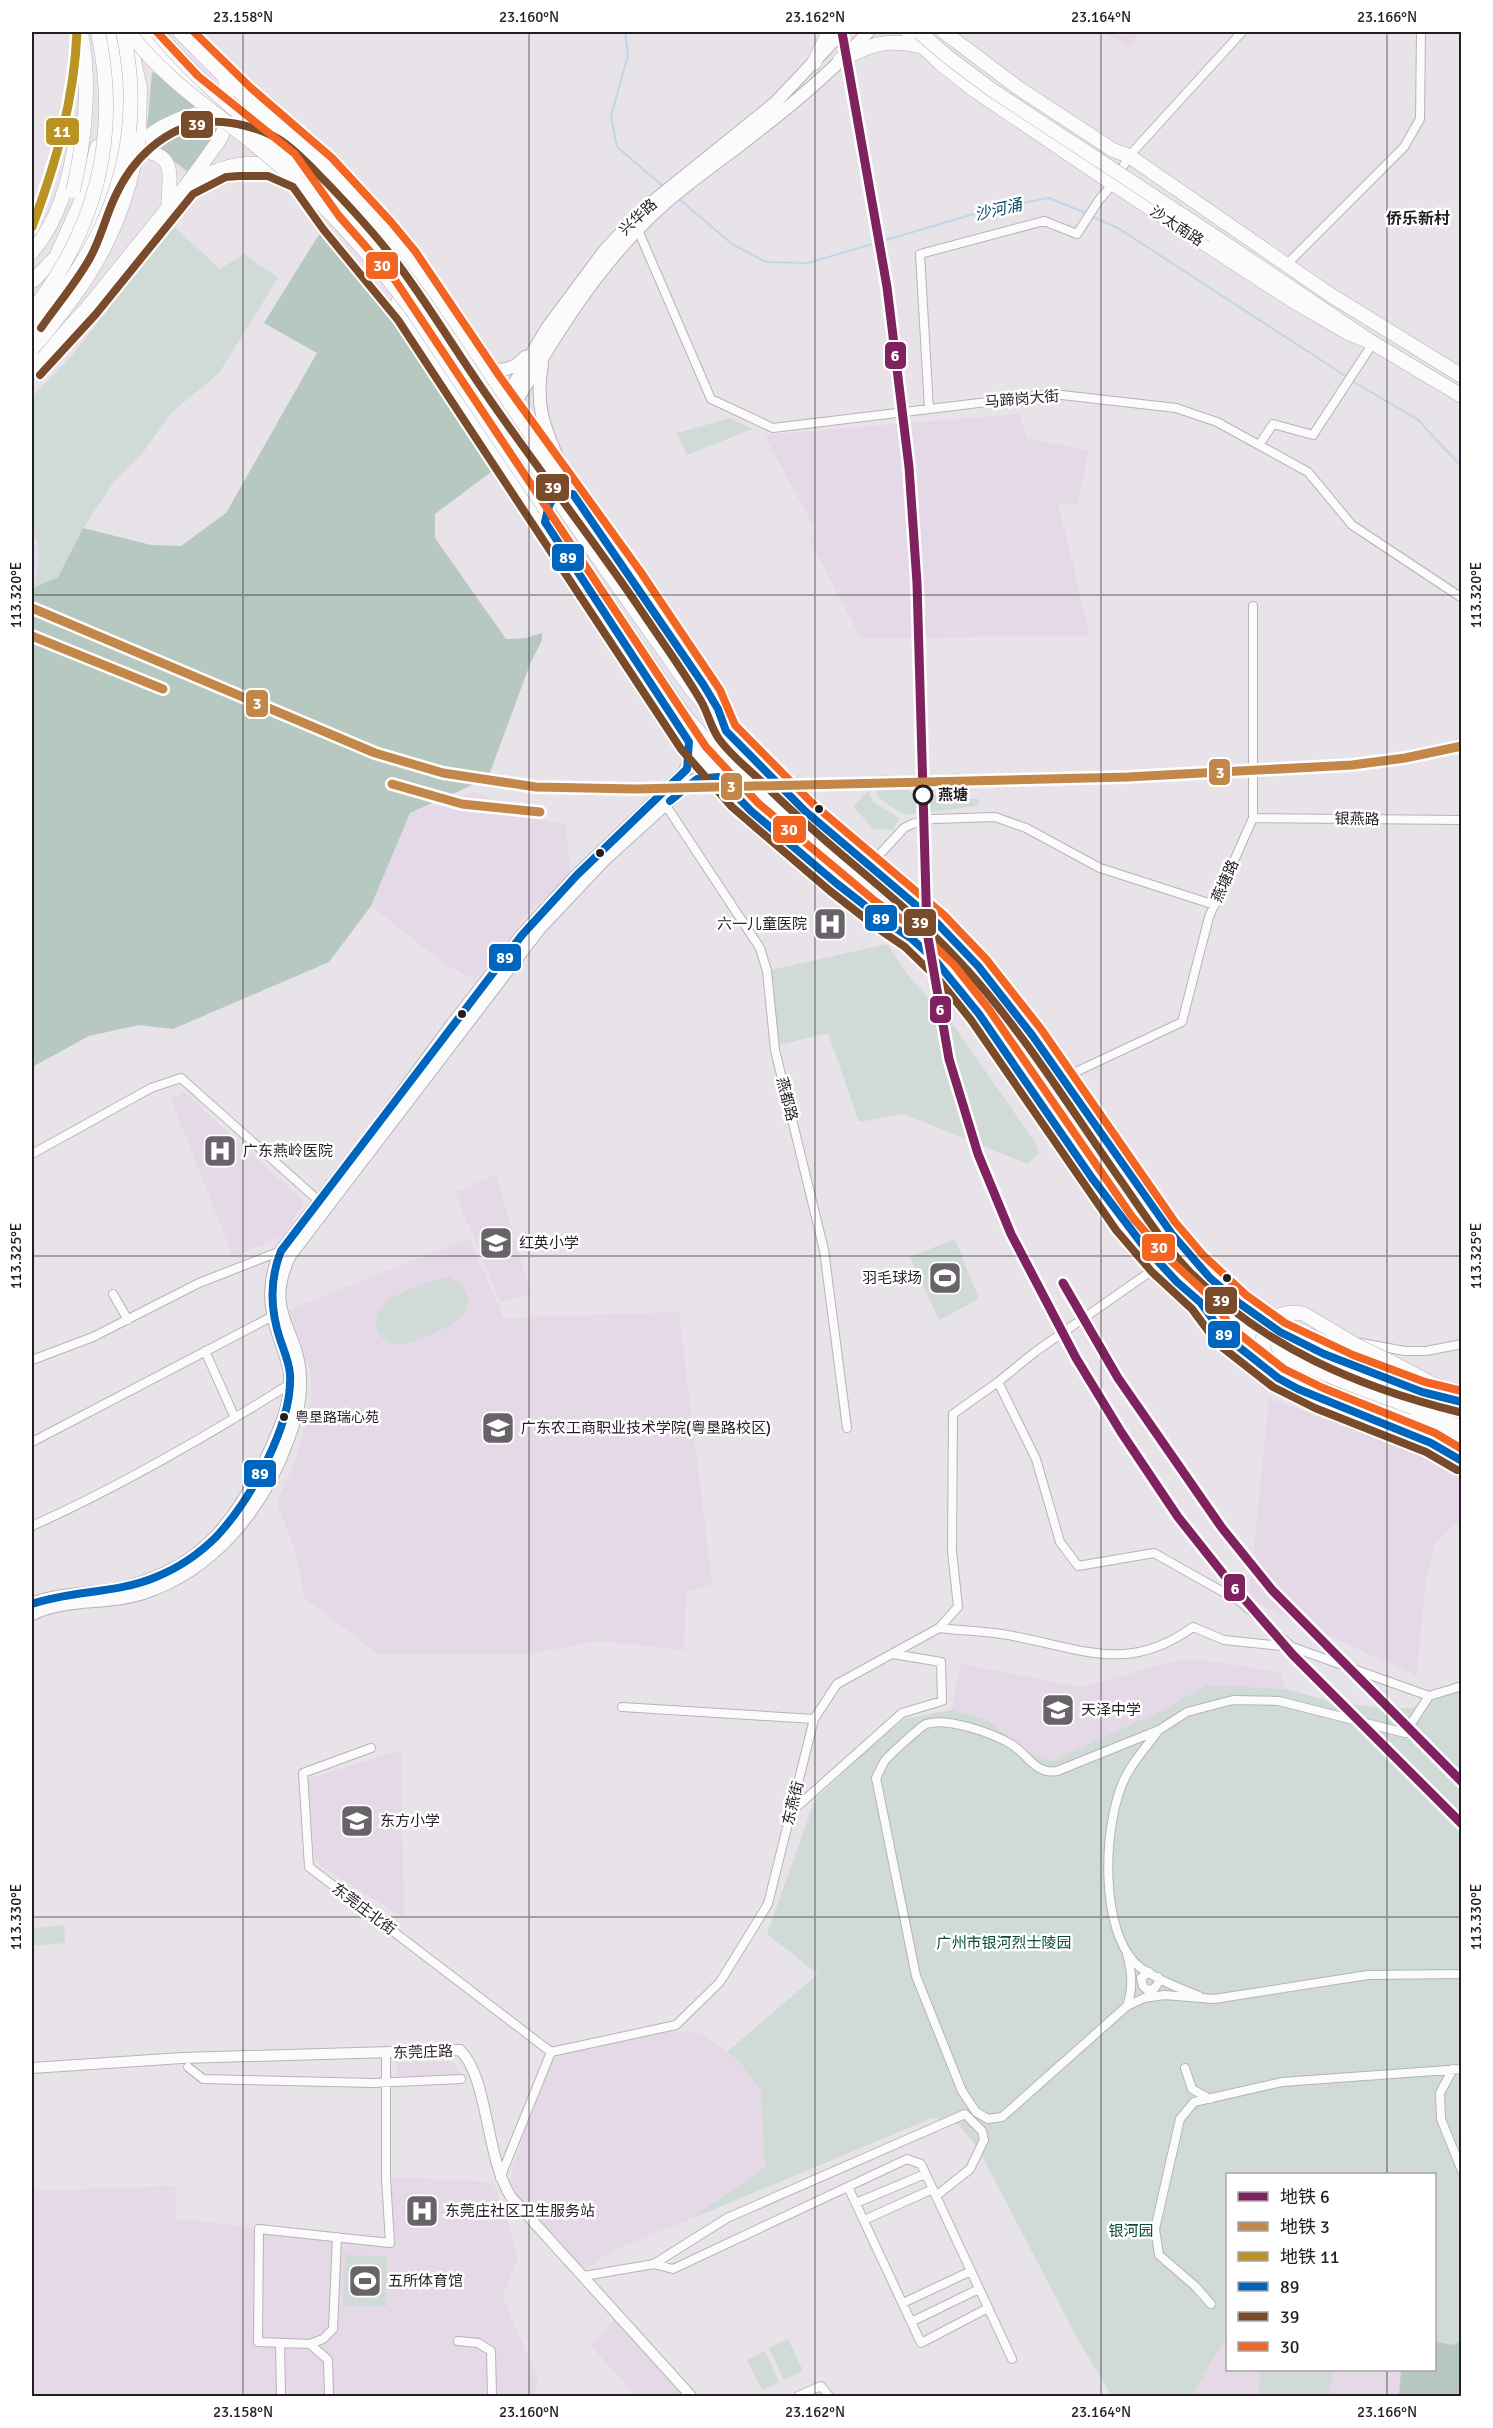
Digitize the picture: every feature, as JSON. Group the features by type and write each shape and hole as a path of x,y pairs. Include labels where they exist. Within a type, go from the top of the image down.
{"main road":[{"path":"32,282 53,250 80,162 86,107 86,71 81,32"},
{"path":"66,276 96,153 101,105 97,59 90,32"},
{"path":"32,252 51,223 67,181 78,124 82,54 90,32"},
{"path":"32,311 67,260 86,218 99,179 105,140 107,102 98,32"},
{"path":"32,321 66,276 88,238 105,192 113,150 116,106 115,58 108,32"},
{"path":"32,330 87,257 120,180 128,133 130,94 127,32"},
{"path":"32,350 66,309 96,265 115,229 130,187 136,162 141,115 140,88 127,32"},
{"path":"127,32 172,80 302,185 368,254 414,313 681,711 729,768 873,896 947,973 979,1014 1125,1224 1160,1265 1200,1302 1248,1336 1298,1363 1461,1428"},
{"path":"143,32 191,84 229,113 319,190 391,270 440,336 487,407 491,411 505,409"},
{"path":"158,32 212,90 311,173 384,249 430,310 608,572 691,689 726,731 805,811 962,947 1008,1002 1180,1245 1210,1278 1239,1303 1291,1338 1357,1368 1422,1392 1458,1399"},
{"path":"180,32 225,77 324,165 383,229 429,289 505,409 573,494 704,684 718,709 726,731"},
{"path":"814,63 829,32"},
{"name":"兴华路","path":"494,448 505,409 540,348 605,250 766,111 842,32"},
{"name":"兴华路","path":"691,175 765,126 814,86 868,32"},
{"name":"沙太南路","path":"908,32 974,90 1113,184 1293,301 1348,333 1373,343 1461,396"},
{"path":"919,32 937,49 985,85 1373,343"},
{"name":"沙太南路","path":"944,32 1017,87 1113,150 1129,156 1338,299 1461,376"},
{"path":"840,60 867,46 888,42 922,46"},
{"path":"32,368 88,307 186,186 226,129 229,113 225,77"},
{"path":"105,192 132,150 148,135 174,121 203,112 229,113 259,119 285,131"},
{"path":"132,150 155,152 165,160 169,170 168,208"},
{"path":"32,282 56,257 65,240 80,205 96,153"},
{"path":"288,162 331,222 387,287 406,314 689,742 718,777 751,811 836,883 912,939"},
{"path":"186,186 223,167 239,165 270,166 281,169 319,190"},
{"path":"32,264 51,239 73,190"},
{"name":"兴华路","path":"540,348 660,202"},
{"path":"481,368 503,370 511,368 540,348"},
{"path":"540,348 539,410 573,494"},
{"path":"545,522 553,498 562,494 573,494"},
{"path":"32,1614 58,1605 143,1594 187,1572 232,1535 267,1486 284,1451 299,1404 299,1367 280,1313 278,1294 280,1274 290,1255 539,929 663,800 687,769 689,742"},
{"path":"32,1604 55,1596 127,1587 163,1575 201,1551 223,1530 251,1489 281,1428 286,1412 290,1384 287,1359 273,1316 270,1284 273,1267 281,1251 454,1022 529,927 577,874 663,800 690,782 706,776 718,777"},
{"path":"1200,1302 1226,1336 1278,1378 1461,1459"},
{"path":"1458,1399 1338,1335 1313,1319 1296,1312 1287,1313 1273,1320 1267,1326 1262,1340 1265,1356 1276,1370 1284,1375 1461,1442"}],"street":[{"path":"929,409 920,254 1044,221 1077,234 1098,200 1113,184 1129,156 1242,32"},
{"path":"1291,260 1404,147 1420,118 1421,32"},
{"name":"马蹄岗大街","path":"638,230 711,399 773,428 1053,394 1176,408 1217,422 1308,472 1352,525 1461,598"},
{"path":"1259,444 1273,423 1313,435 1373,343"},
{"name":"燕塘路","path":"1063,1078 1182,1022 1209,917 1253,818 1253,606"},
{"name":"燕都路","path":"663,800 760,948 767,971 775,1050 824,1250 847,1428"},
{"path":"868,867 904,828 912,824 933,819 995,817 1026,828 1100,868 1215,905"},
{"name":"银燕路","path":"1253,818 1461,820"},
{"path":"32,1154 151,1088 181,1078 319,1201"},
{"path":"32,1360 93,1337 199,1283 281,1251"},
{"path":"1160,1265 1035,1352 998,1382 1036,1459 1060,1542 1078,1566 1154,1553 1241,1602 1292,1647"},
{"path":"113,1294 128,1320"},
{"path":"32,1442 273,1316"},
{"path":"1291,1338 1306,1332 1338,1342 1362,1343 1405,1351 1425,1351 1461,1344"},
{"path":"205,1351 235,1418"},
{"name":"东燕街","path":"551,2052 676,2025 720,1982 768,1904 814,1719 837,1684 939,1628 958,1607 952,1551 953,1414 998,1382"},
{"path":"32,1526 73,1508 235,1418 290,1384"},
{"path":"939,1628 1010,1635 1100,1655 1144,1652 1172,1642 1193,1627 1224,1640 1292,1647 1429,1696 1461,1686"},
{"path":"790,1812 902,1713 942,1701 941,1662 893,1654"},
{"path":"1158,1977 1159,1982 1151,1993 1127,2006 1002,2117 988,2119 976,2112 962,2091 916,1976 876,1778 885,1760 926,1724 951,1723 974,1728 1012,1745 1038,1769 1047,1773 1159,1730 1187,1712 1224,1701 1244,1699 1279,1701 1405,1733 1429,1696"},
{"path":"622,1707 814,1719"},
{"path":"1159,1730 1126,1776 1112,1812 1109,1900 1120,1941 1139,1967 1207,1999"},
{"name":"东莞庄北街","path":"371,1748 303,1773 309,1868 551,2052"},
{"path":"1125,1948 1131,1976 1130,1999 1127,2006"},
{"path":"1149,1972 1141,1978 1143,1986 1151,1993 1207,1999 1368,1975 1461,1974"},
{"name":"东莞庄路","path":"32,2068 175,2059 460,2050 466,2056 476,2079 500,2178 518,2206 584,2276 691,2397"},
{"path":"500,2178 551,2052"},
{"path":"337,2236 333,2329 323,2339 310,2344 258,2342 259,2229 337,2236 390,2243 386,2178 386,2054"},
{"path":"188,2067 203,2079 387,2082 461,2079"},
{"path":"1185,2068 1192,2089 1210,2099"},
{"path":"1211,2304 1195,2286 1159,2255 1155,2229 1180,2119 1194,2102 1282,2082 1363,2074 1457,2069"},
{"path":"1457,2069 1440,2093 1441,2119 1461,2171"},
{"path":"584,2276 654,2264 727,2218 965,2114 982,2131 984,2140 970,2169 934,2192 864,2220"},
{"path":"654,2264 673,2269 907,2159 921,2164 1012,2359"},
{"path":"856,2203 926,2174"},
{"path":"848,2187 921,2343 988,2308"},
{"path":"903,2303 971,2271"},
{"path":"911,2322 980,2289"},
{"path":"458,2341 478,2343 491,2351 492,2397"},
{"path":"280,2343 281,2397"},
{"path":"310,2344 328,2360 329,2397"},
{"path":"798,2397 821,2386 829,2397"}],"shaded area":[{"path":"1102,32 1138,32 1131,47"},
{"path":"152,72 163,77 198,108 173,115 147,129"},
{"path":"210,114 221,124 188,172 154,146 161,132"},
{"path":"323,228 413,346 495,469 435,514 435,538 506,639 526,638 542,633 542,640 530,664 488,778 410,813 371,906 329,962 173,1029 139,1025 89,1036 32,1067 32,588 58,577 83,528 151,545 181,546 226,513 317,353 264,323"},
{"path":"1019,414 1027,438 1089,451 1077,504 1058,503 1090,635 861,639 811,542 814,527 764,435"},
{"path":"32,532 35,535 37,551 37,577 32,588"},
{"path":"476,792 526,818 566,824 571,876 524,916 507,948 474,979 446,965 371,906 410,813"},
{"name":"广东燕岭医院","path":"184,1092 304,1202 284,1236 233,1257 171,1099"},
{"name":"红英小学","path":"496,1175 531,1295 500,1302 455,1192"},
{"name":"广东农工商职业技术学院(粤垦路校区)","path":"469,1238 504,1318 679,1312 712,1584 686,1592 684,1650 597,1641 523,1655 378,1654 304,1598 297,1557 277,1502 296,1460 312,1397 310,1371 289,1310"},
{"path":"1269,1398 1461,1470 1461,1519 1435,1543 1425,1586 1417,1676 1249,1599"},
{"name":"天泽中学","path":"1183,1659 1282,1673 1286,1689 1206,1685 1165,1709 1051,1761 1027,1752 986,1719 952,1710 960,1664 1080,1687"},
{"name":"东方小学","path":"401,1750 404,1918 315,1862 308,1779"},
{"path":"667,2031 702,2033 738,2060 761,2091 765,2167 693,2218 611,2251 584,2270 558,2241 524,2212 510,2180 531,2108 554,2056"},
{"path":"453,2061 461,2075 397,2076 397,2062"},
{"path":"392,2177 493,2182 518,2258 502,2296 537,2377 536,2396 32,2396 32,2191 175,2186 177,2220 390,2242"},
{"path":"616,2318 687,2396 636,2396 591,2346"},
{"path":"1226,2337 1226,2371 1401,2371 1399,2396 1192,2396"},
{"path":"1461,2340 1461,2396 1399,2396 1401,2371 1436,2371 1436,2342 1454,2345"}],"green space":[{"path":"172,225 220,269 244,254 278,278 219,373 172,412 141,455 113,483 83,528 58,577 33,587 37,574 38,551 32,531 32,397 70,358"},
{"path":"730,418 752,429 687,455 677,433"},
{"path":"953,772 961,773 959,799 979,799 978,806 905,815 883,801 874,785 874,778 885,774 883,784 892,785 914,774 909,792 950,798"},
{"path":"868,791 873,802 899,818 893,830 873,829 853,806"},
{"path":"887,944 910,978 954,1026 1036,1144 1039,1153 1028,1164 904,1114 859,1122 828,1033 779,1045 767,971"},
{"name":"羽毛球场","path":"955,1239 979,1299 939,1320 910,1257"},
{"path":"450,1277 460,1284 467,1294 467,1306 461,1317 431,1334 404,1343 391,1343 379,1334 377,1315 386,1302 417,1286"},
{"name":"广州市银河烈士陵园","path":"1206,1685 1286,1689 1333,1702 1387,1708 1411,1708 1461,1690 1461,2396 1399,2396 1401,2371 1436,2371 1436,2173 1226,2173 1226,2337 1192,2396 1112,2396 1077,2338 978,2148 959,2125 932,2118 693,2218 765,2167 761,2091 738,2060 727,2052 818,1974 767,1934 815,1800 869,1748 904,1719 952,1710 986,1719 1027,1752 1051,1761 1165,1709"},
{"path":"64,1925 65,1943 32,1946 32,1928"},
{"name":"五所体育馆","path":"345,2255 387,2256 386,2307 343,2305"},
{"path":"788,2339 803,2371 784,2380 769,2348"},
{"path":"765,2351 779,2382 762,2390 747,2360"},
{"path":"1260,2371 1333,2371 1329,2396 1259,2396"}],"waterway":[{"name":"沙河涌","path":"625,32 628,55 611,116 617,147 664,187"},
{"name":"沙河涌","path":"678,198 732,244 766,262 808,263 994,208 1049,198 1086,213"},
{"name":"沙河涌","path":"1091,216 1118,228 1347,377"},
{"name":"沙河涌","path":"1352,381 1417,419 1462,467"}],"metro line":[{"name":"11","path":"32,227 49,179 68,107 77,32"},
{"name":"6","path":"842,32 887,287 909,467 917,583 927,932 949,1059 978,1154 1011,1234 1076,1358 1121,1432 1178,1517 1228,1580 1293,1655 1462,1824"},
{"name":"3","path":"32,608 375,753 443,773 536,787 636,789 1127,777 1352,765 1405,758 1462,746"},
{"name":"3","path":"32,636 163,689"},
{"name":"3","path":"392,784 462,804 540,812"},
{"name":"6","path":"1063,1283 1118,1378 1222,1528 1272,1590 1462,1782"}],"transit line":[{"name":"30","path":"157,32 198,76 295,154 339,216 395,280 706,747 758,803 875,901 919,931 954,965 988,1008 1133,1218 1168,1258 1208,1295 1233,1329 1284,1369 1323,1388 1435,1433 1462,1449"},
{"name":"30","path":"194,32 251,88 332,158 415,251 500,377 640,571 720,690 735,725 812,803 944,915 986,959 1041,1029 1175,1222 1203,1255 1246,1295 1285,1323 1353,1355 1425,1382 1462,1391"},
{"name":"39","path":"41,328 90,258 121,185 140,159 163,138 192,125 217,122 255,129 286,144 354,212 381,242 407,277 494,406 686,676 719,739 789,808 920,922 968,971 1009,1020 1152,1226 1189,1271 1248,1322 1314,1361 1385,1390 1459,1412"},
{"name":"39","path":"40,375 96,314 193,194 226,177 239,176 268,176 293,187 323,229 398,320 681,749 732,807 830,891 905,947 939,980 971,1020 1116,1230 1152,1272 1192,1309 1218,1344 1273,1387 1315,1408 1426,1452 1457,1470"},
{"name":"89","path":"32,1604 63,1596 125,1586 156,1577 195,1555 229,1522 267,1461 277,1438 289,1394 290,1374 274,1317 272,1295 274,1273 281,1251 522,935 577,875 687,769 689,742 545,522 552,501 555,498 573,494 703,684 718,709 726,731 805,811 937,923 978,966 1032,1035 1172,1234 1210,1278 1239,1303 1280,1332 1324,1354 1422,1392 1462,1402"},
{"name":"89","path":"670,801 697,779 718,777 751,811 836,883 912,939 935,960 979,1014 1092,1178 1142,1244 1177,1282 1200,1302 1225,1336 1278,1378 1298,1389 1431,1443 1462,1461"}],"place":[{"name":"燕塘","path":"923,795"},
{"name":"六一儿童医院","path":"830,924"},
{"name":"广东燕岭医院","path":"220,1151"},
{"name":"红英小学","path":"496,1243"},
{"name":"羽毛球场","path":"945,1278"},
{"name":"粤垦路瑞心苑","path":"284,1417"},
{"name":"广东农工商职业技术学院(粤垦路校区)","path":"498,1428"},
{"name":"天泽中学","path":"1058,1710"},
{"name":"东方小学","path":"357,1821"},
{"name":"东莞庄社区卫生服务站","path":"422,2211"},
{"name":"五所体育馆","path":"365,2281"}],"district":[{"name":"侨乐新村","path":"1418,218"}],"park label":[{"name":"银河园","path":"1131,2231"}]}
